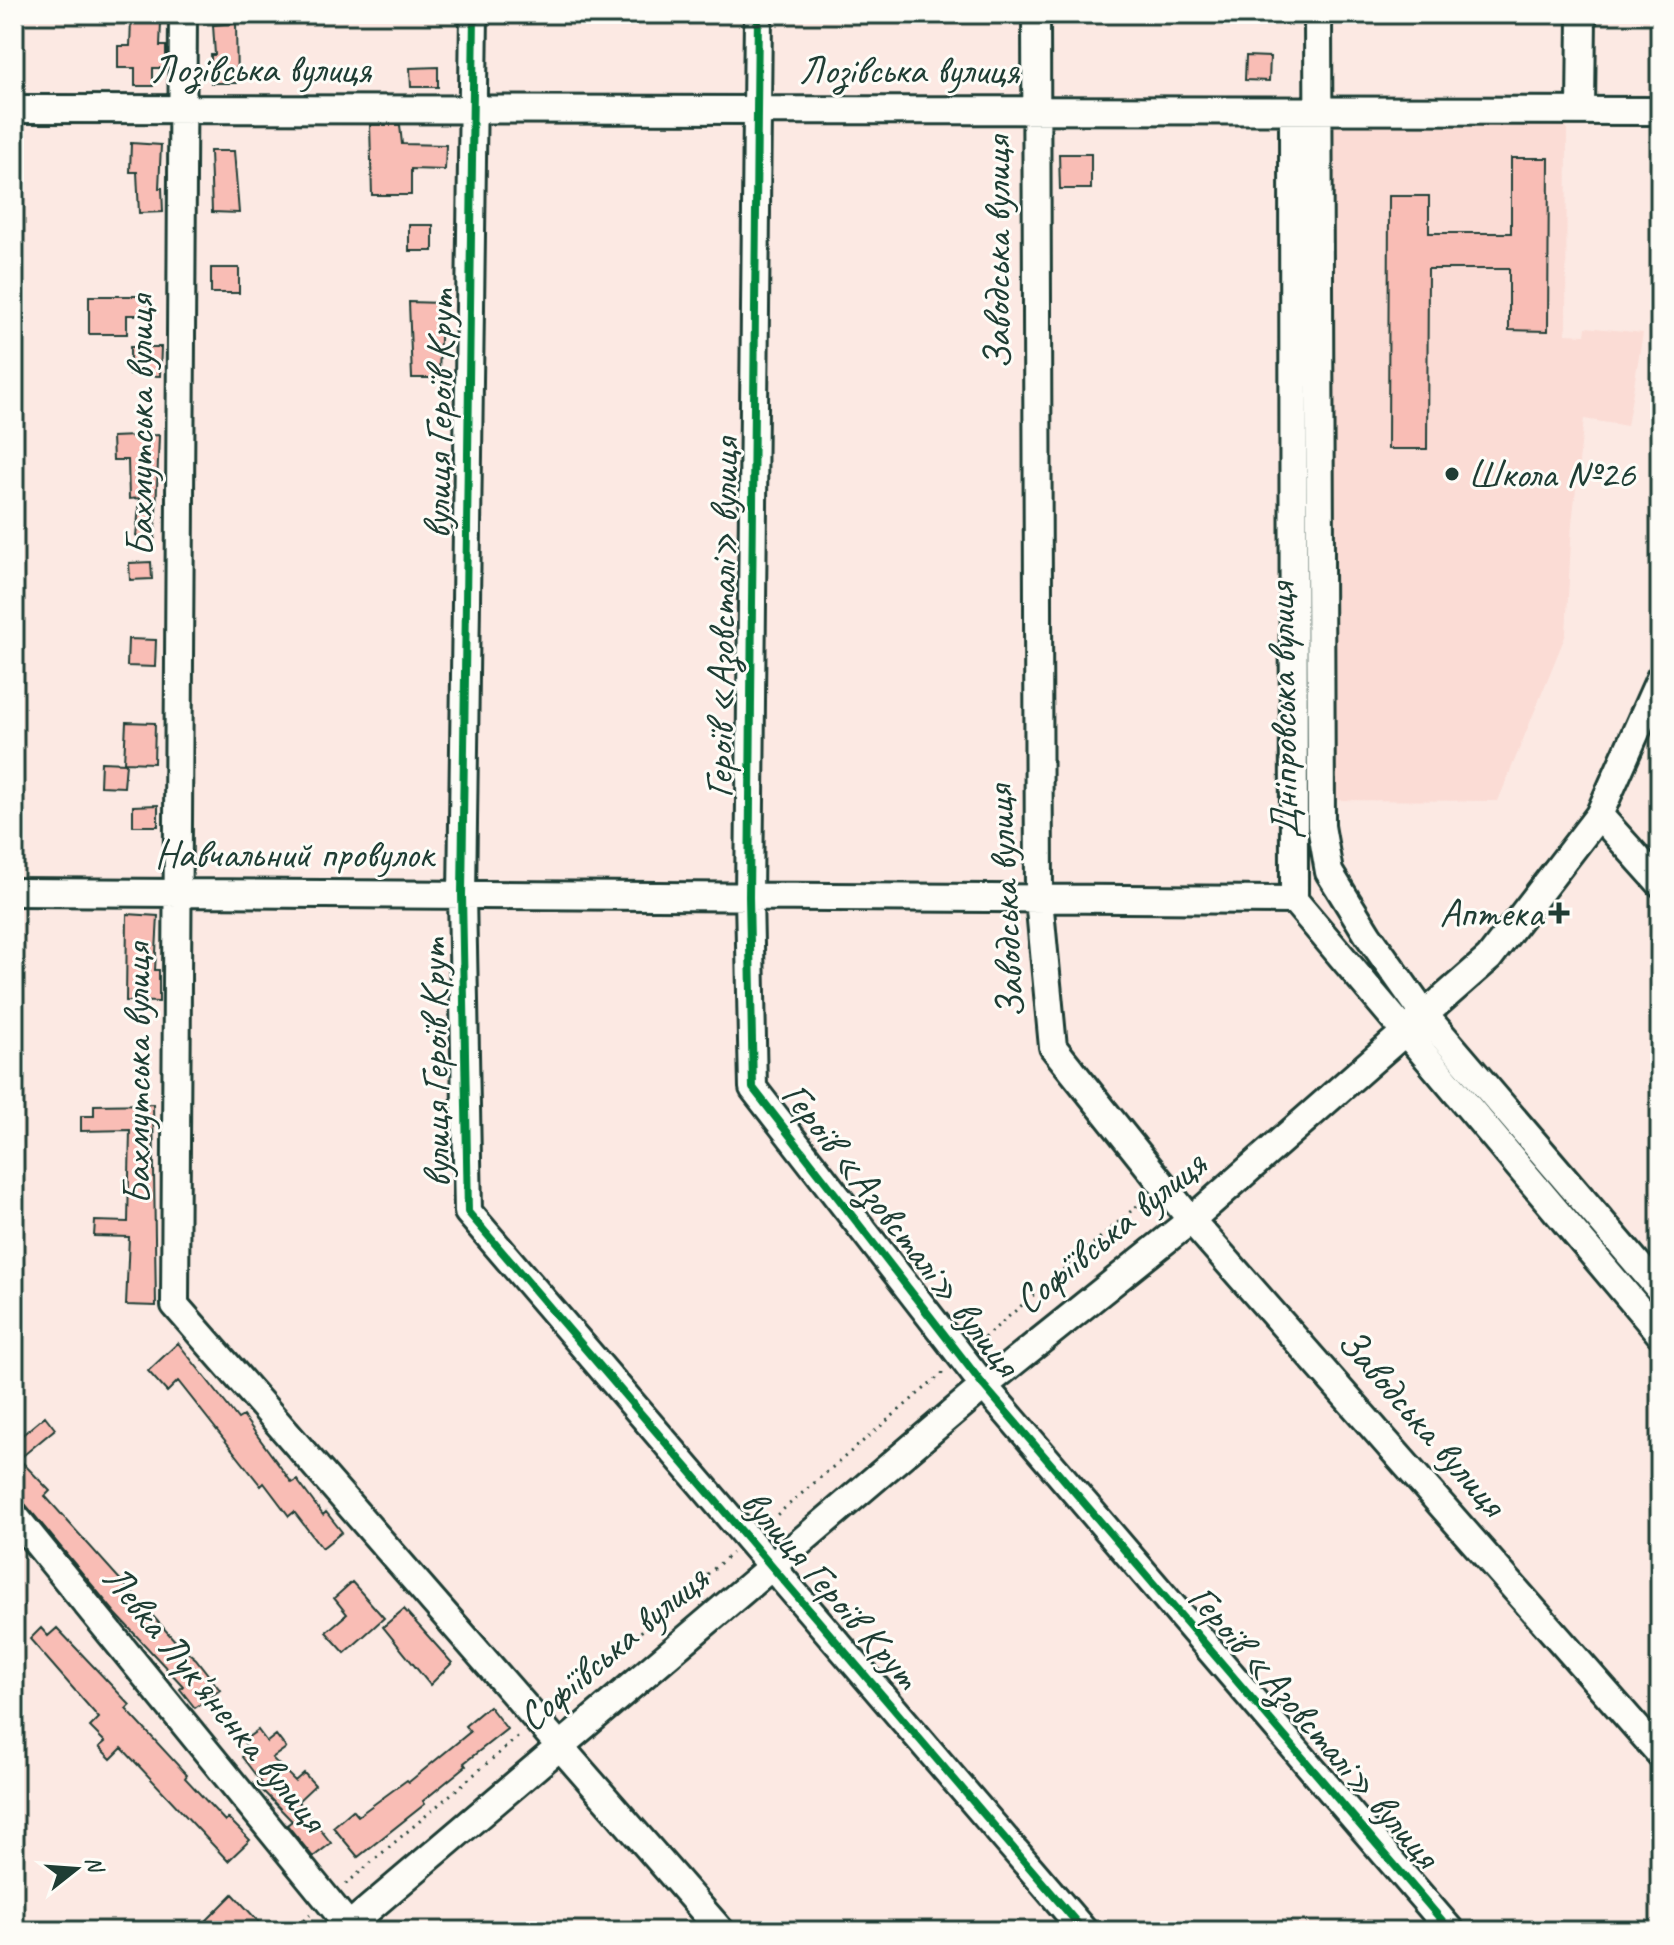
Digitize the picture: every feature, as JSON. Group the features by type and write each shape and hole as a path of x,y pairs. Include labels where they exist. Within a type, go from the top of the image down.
{"street":[{"name":"Бахмутська вулиця","path":"183,14 175,1305 721,1931"},
{"name":"вулиця Героїв Крут","path":"474,14 462,895 468,1212 1084,1931"},
{"name":"Героїв «Азовсталі» вулиця","path":"758,14 749,897 753,1088 984,1386 1451,1931"},
{"name":"Заводська вулиця","path":"1036,14 1039,899 1053,1047 1191,1220 1660,1754"},
{"name":"Дніпровська вулиця","path":"1318,14 1305,111 1294,900 1660,1334"},
{"path":"1581,111 1582,14"},
{"name":"Лозівська вулиця","path":"14,109 1660,111"},
{"name":"Дніпровська вулиця","path":"1305,111 1321,826 1329,872 1368,935 1424,1014 1660,1290"},
{"name":"Софіївська вулиця","path":"348,1929 984,1386 1191,1220 1489,958 1599,815 1660,678"},
{"path":"1599,815 1660,883"},
{"name":"Навчальний провулок","path":"14,892 1294,900"},
{"name":"Левка Лук'яненка вулиця","path":"14,1515 328,1900 348,1929"}],"path":[{"path":"291,1931 1163,1185"}],"shaded area":[{"name":"Школа №26","path":"1333,124 1567,124 1566,334 1585,335 1586,327 1643,333 1627,426 1584,419 1572,523 1566,634 1498,801 1321,800"}],"building":[{"path":"131,21 161,22 160,46 166,46 166,68 153,68 153,86 135,86 135,68 118,68 118,46 130,46"},
{"path":"236,23 237,83 211,83 211,55 215,55 213,25"},
{"path":"1246,56 1270,57 1269,81 1245,80"},
{"path":"438,67 438,87 411,87 410,68"},
{"path":"370,125 400,125 402,144 446,145 445,170 411,169 411,195 372,195"},
{"path":"131,143 161,145 159,188 162,188 163,212 139,213 137,172 130,172"},
{"path":"210,151 234,151 239,213 212,212"},
{"path":"1059,154 1091,154 1091,189 1060,189"},
{"path":"1511,158 1549,158 1548,331 1509,330 1509,269 1428,269 1427,449 1388,449 1389,196 1429,196 1429,233 1511,233"},
{"path":"409,225 433,225 433,251 409,251"},
{"path":"211,268 239,268 239,293 211,293"},
{"path":"89,296 149,296 150,315 127,315 127,334 89,334"},
{"path":"409,302 441,303 439,378 412,378"},
{"path":"130,347 161,347 160,376 130,375"},
{"path":"159,435 155,538 136,536 140,498 129,499 128,460 113,460 112,437"},
{"path":"151,562 152,579 130,580 129,563"},
{"path":"128,639 156,640 155,667 127,666"},
{"path":"126,722 155,723 154,763 124,762"},
{"path":"101,762 126,763 124,787 100,786"},
{"path":"158,805 158,826 133,826 133,806"},
{"path":"127,914 158,916 155,970 159,970 159,1002 126,1001"},
{"path":"153,1104 156,1306 126,1305 129,1237 94,1236 95,1221 128,1222 130,1130 81,1131 81,1116 94,1116 94,1105"},
{"path":"178,1343 238,1419 243,1416 292,1483 297,1480 323,1515 326,1512 342,1532 322,1548 294,1512 289,1516 264,1483 261,1486 178,1381 167,1392 148,1371"},
{"path":"45,1416 55,1429 19,1459 50,1491 45,1496 177,1643 196,1659 220,1690 195,1708 180,1689 183,1686 116,1614 26,1505 14,1499 14,1442"},
{"path":"352,1582 384,1618 345,1653 326,1632 347,1614 334,1598"},
{"path":"404,1609 452,1663 430,1685 383,1627"},
{"path":"41,1628 48,1636 57,1628 130,1705 126,1709 187,1775 185,1778 225,1821 228,1818 250,1840 228,1861 122,1748 111,1759 99,1747 105,1742 90,1727 99,1718 30,1639"},
{"path":"489,1706 507,1729 464,1763 466,1766 423,1801 425,1804 358,1857 333,1827 353,1810 358,1816 407,1780 409,1782 470,1732 465,1726"},
{"path":"258,1730 267,1742 276,1735 286,1748 272,1758 295,1781 304,1773 315,1785 298,1801 331,1843 313,1857 287,1825 292,1821 261,1789 264,1786 242,1757 250,1751 243,1741"},
{"path":"233,1894 267,1931 196,1931"}],"cycle path":[{"path":"474,14 462,895 468,1212 1084,1931"},
{"path":"758,14 749,897 753,1088 984,1386 1451,1931"}],"place":[{"name":"Школа №26","path":"1452,474"},
{"name":"Аптека","path":"1559,913"}]}
